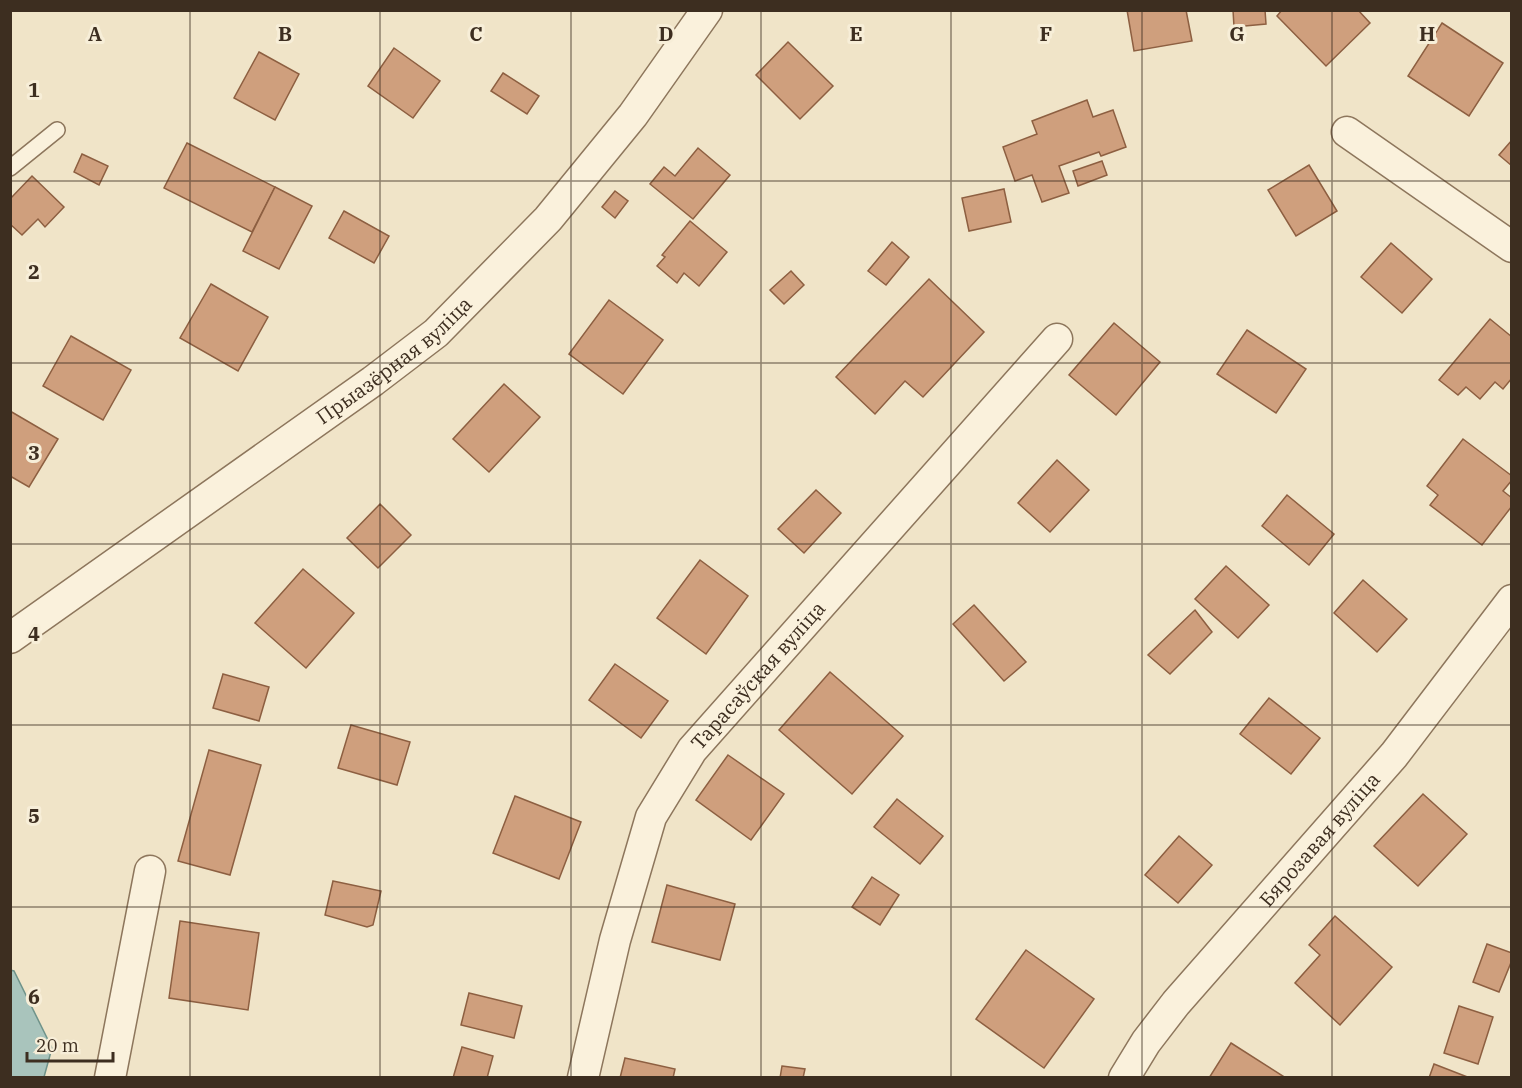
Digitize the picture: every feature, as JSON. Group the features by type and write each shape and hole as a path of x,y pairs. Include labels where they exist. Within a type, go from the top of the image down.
{"street":[{"name":"Прыазёрная вуліца","path":"10,638 373,381 435,333 548,219 633,115 707,10"},
{"path":"1347,132 1512,247"},
{"name":"Тарасаўская вуліца","path":"583,1077 615,940 651,817 692,750 1057,339"},
{"name":"Бярозавая вуліца","path":"1124,1077 1146,1042 1176,1003 1394,755 1512,600"},
{"path":"110,1077 150,871"}],"lane":[{"path":"10,168 57,130"}],"water":[{"path":"10,970 14,971 52,1048 44,1077 11,1077"}],"building":[{"path":"1127,10 1186,10 1192,41 1134,51"},
{"path":"1233,10 1265,10 1266,24 1234,27"},
{"path":"1282,10 1358,10 1370,23 1326,66 1277,16"},
{"path":"1442,23 1503,63 1469,116 1408,76"},
{"path":"788,42 833,86 800,119 756,75"},
{"path":"394,48 440,81 413,118 368,86"},
{"path":"259,52 299,74 275,120 234,98"},
{"path":"503,73 539,96 527,114 491,91"},
{"path":"1087,100 1093,117 1113,110 1126,147 1101,156 1099,152 1059,166 1069,193 1042,202 1032,175 1015,181 1003,147 1037,134 1032,121"},
{"path":"1512,140 1512,166 1499,155"},
{"path":"187,143 275,187 252,232 164,188"},
{"path":"698,148 730,175 693,219 650,184 664,167 675,176"},
{"path":"82,154 108,166 99,185 74,172"},
{"path":"1102,161 1107,175 1078,186 1073,171"},
{"path":"1309,165 1337,211 1296,236 1268,190"},
{"path":"32,176 64,207 45,227 38,219 22,235 10,224 10,199"},
{"path":"275,187 312,206 279,269 243,251"},
{"path":"1004,189 1011,222 969,231 962,198"},
{"path":"615,191 628,201 615,218 602,207"},
{"path":"344,211 389,236 374,263 329,238"},
{"path":"690,221 727,252 699,286 684,273 677,283 657,266 665,257 662,255"},
{"path":"892,242 909,257 886,285 868,271"},
{"path":"1391,243 1432,279 1402,313 1361,277"},
{"path":"791,271 804,285 784,304 770,290"},
{"path":"929,279 984,332 923,397 905,381 875,414 836,377"},
{"path":"211,284 268,317 238,371 180,338"},
{"path":"609,300 663,340 623,394 569,354"},
{"path":"1490,319 1512,337 1512,378 1503,389 1495,382 1480,399 1466,387 1458,395 1439,380"},
{"path":"1114,323 1160,362 1116,415 1069,375"},
{"path":"1247,330 1306,369 1276,413 1217,374"},
{"path":"71,336 131,370 103,420 43,386"},
{"path":"504,384 540,417 489,472 453,439"},
{"path":"10,411 58,439 29,487 10,476"},
{"path":"1463,439 1512,476 1512,480 1503,491 1512,498 1512,506 1482,545 1430,505 1438,495 1427,486"},
{"path":"1057,460 1089,490 1050,532 1018,503"},
{"path":"816,490 841,513 804,553 778,529"},
{"path":"1287,495 1334,534 1309,565 1262,526"},
{"path":"380,504 411,535 378,568 347,538"},
{"path":"700,560 748,596 706,654 657,618"},
{"path":"1226,566 1269,605 1238,638 1195,599"},
{"path":"303,569 354,613 306,668 255,623"},
{"path":"1363,580 1407,619 1377,652 1334,613"},
{"path":"974,605 1026,662 1004,681 953,624"},
{"path":"1195,610 1212,632 1170,674 1148,655"},
{"path":"615,664 668,701 641,738 589,700"},
{"path":"830,672 903,736 852,794 779,730"},
{"path":"223,674 269,687 259,721 213,708"},
{"path":"1269,698 1320,738 1291,774 1240,734"},
{"path":"351,725 410,742 397,785 338,768"},
{"path":"209,750 261,765 230,875 178,861"},
{"path":"728,755 784,794 751,840 696,800"},
{"path":"1423,794 1467,834 1418,886 1374,846"},
{"path":"515,796 581,822 559,879 493,853"},
{"path":"897,799 943,836 920,864 874,827"},
{"path":"1179,836 1212,865 1178,903 1145,875"},
{"path":"872,877 899,895 880,925 852,907"},
{"path":"333,881 381,891 373,925 367,927 325,915"},
{"path":"667,885 735,904 720,960 652,942"},
{"path":"1335,916 1392,967 1340,1025 1295,983 1320,955 1309,945"},
{"path":"180,921 259,933 248,1010 169,998"},
{"path":"1487,944 1512,953 1512,960 1499,992 1473,982"},
{"path":"1026,950 1094,999 1044,1068 976,1019"},
{"path":"469,993 522,1006 514,1038 461,1025"},
{"path":"1459,1006 1493,1017 1478,1064 1444,1053"},
{"path":"1231,1043 1286,1078 1209,1078"},
{"path":"462,1047 493,1056 487,1078 453,1078"},
{"path":"625,1058 675,1069 673,1078 620,1078"},
{"path":"1434,1064 1470,1078 1429,1078"},
{"path":"782,1066 805,1069 803,1078 780,1078"}]}
